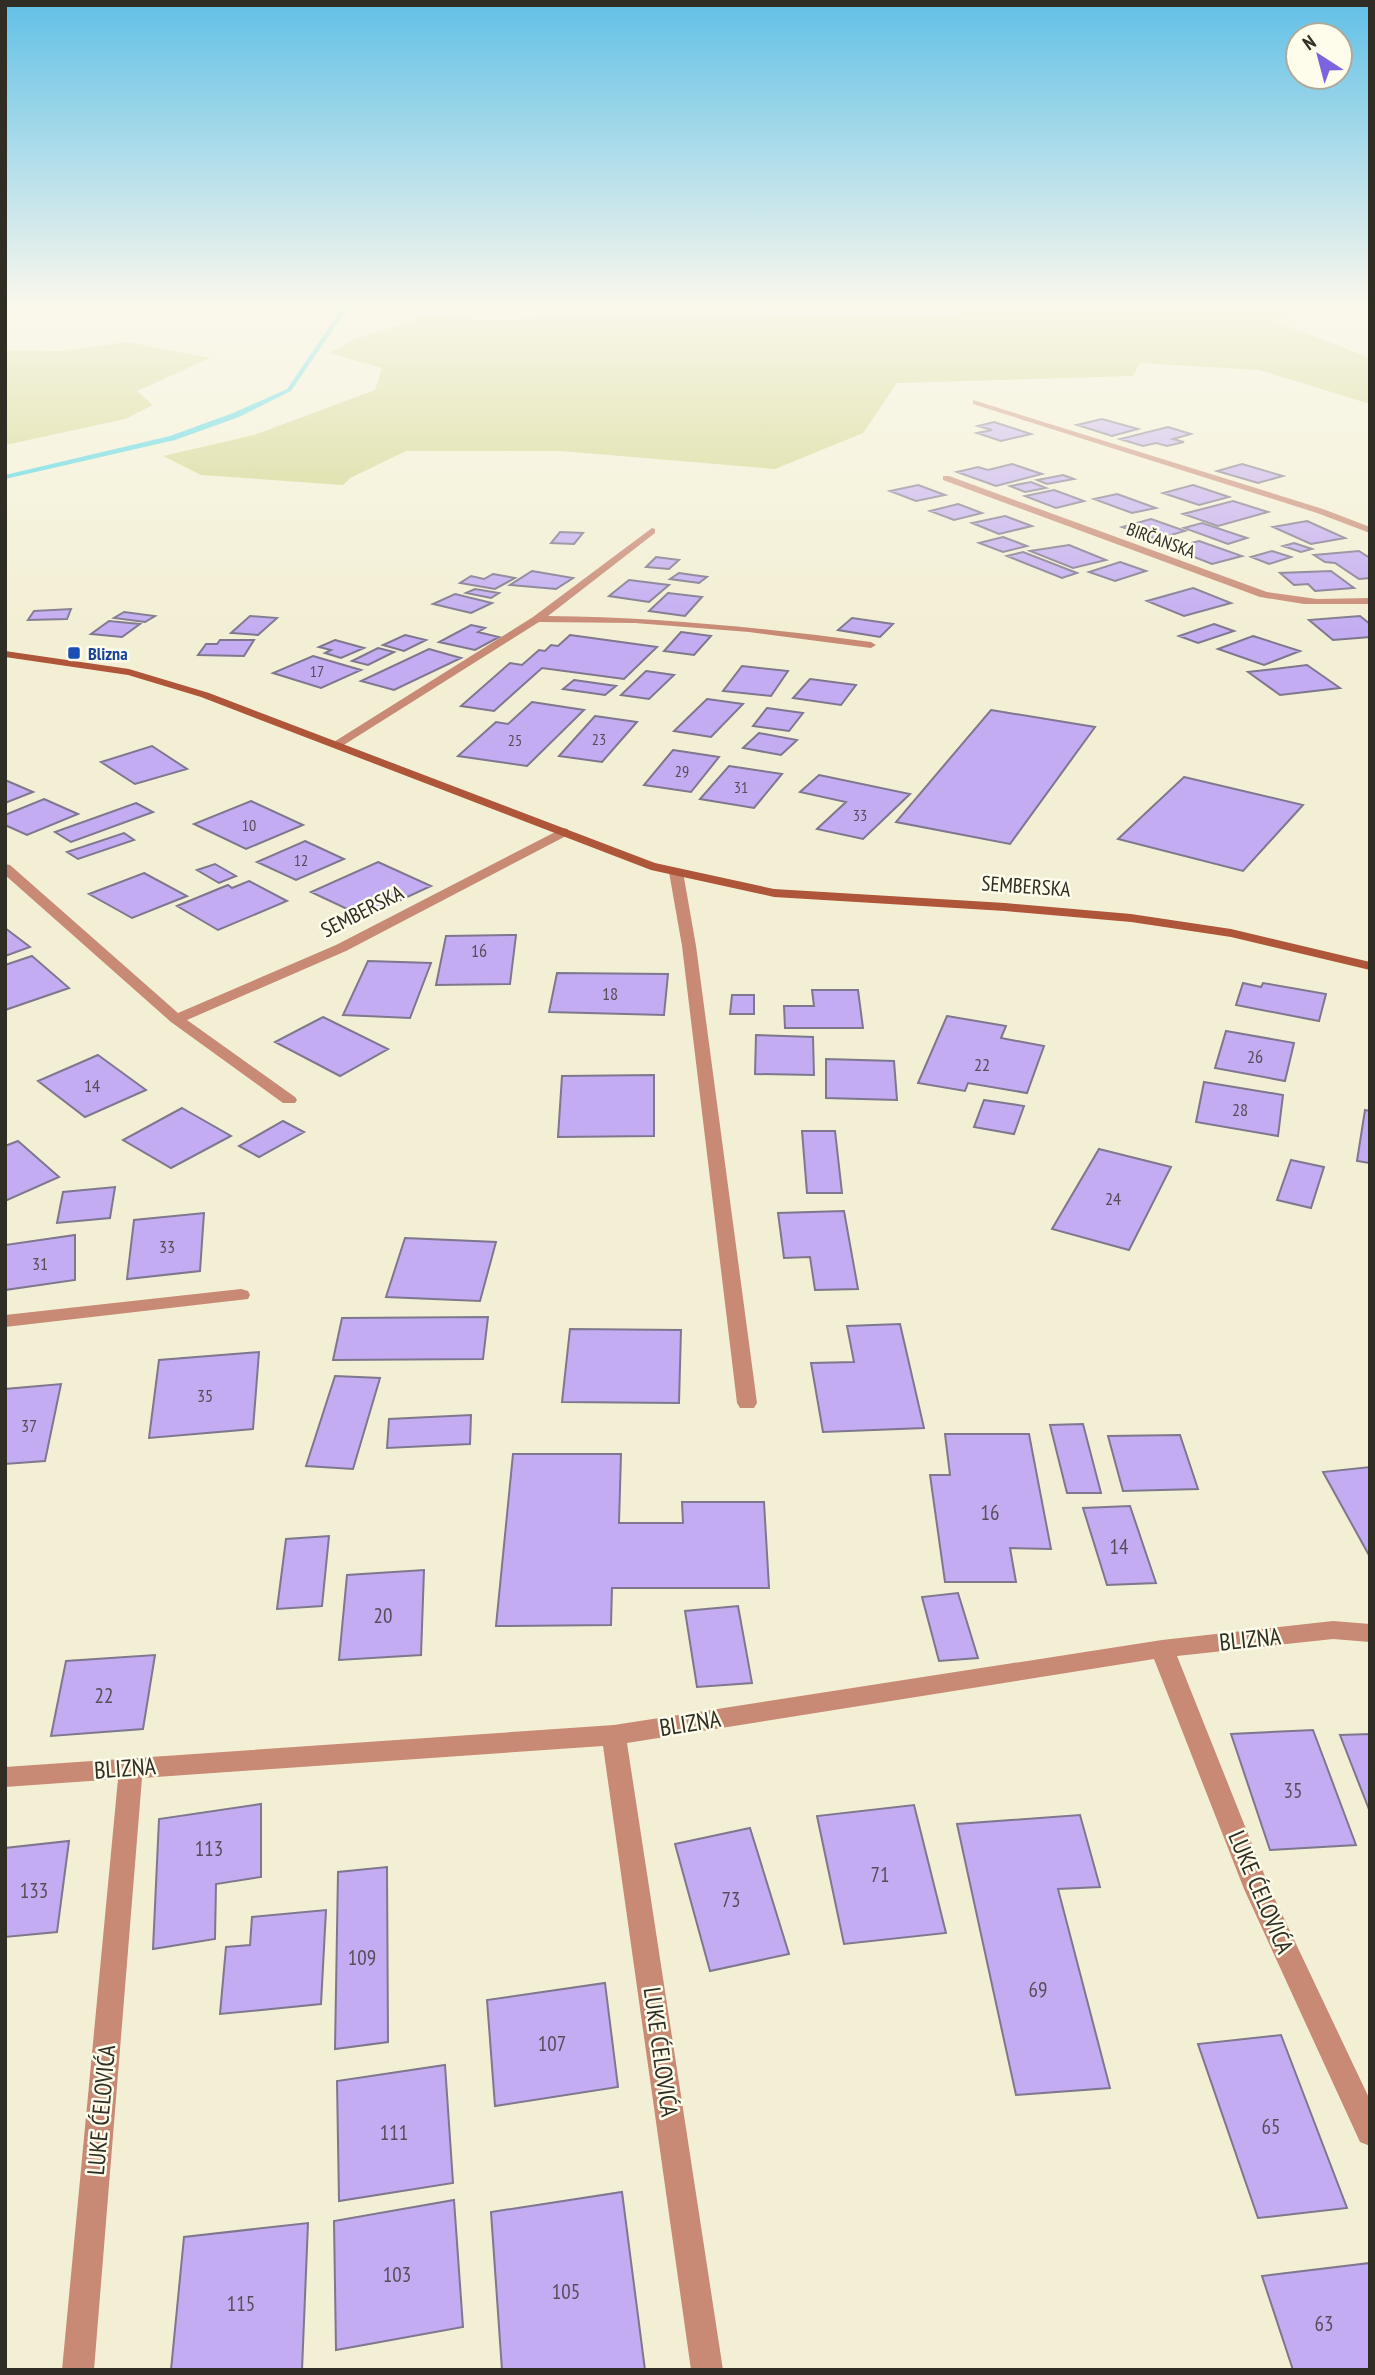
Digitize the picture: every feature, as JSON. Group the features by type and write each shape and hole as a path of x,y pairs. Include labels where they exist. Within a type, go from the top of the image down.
{"main road":[{"name":"SEMBERSKA","path":"5,654 129,672 205,695 651,866 677,872 774,893 1132,918 1231,933 1370,966"}],"street":[{"path":"1010,413 1320,511 1370,530"},
{"name":"BIRČANSKA","path":"946,478 1264,595 1326,604 1370,601"},
{"path":"335,745 537,619 652,531"},
{"path":"537,619 635,620 749,629 871,645"},
{"name":"SEMBERSKA","path":"176,1019 341,948 563,832"},
{"path":"5,868 176,1019 289,1100"},
{"path":"677,872 689,946 747,1403"},
{"path":"5,1321 241,1295"},
{"name":"BLIZNA","path":"5,1777 614,1735 1162,1649 1334,1630 1370,1633"},
{"name":"LUKE ĆELOVIĆA","path":"1162,1649 1257,1889 1370,2132"},
{"name":"LUKE ĆELOVIĆA","path":"614,1735 708,2370"},
{"name":"LUKE ĆELOVIĆA","path":"78,2370 131,1767"}],"green space":[{"path":"5,413 137,413 125,419 5,445"},
{"path":"314,413 877,413 863,433 775,469 561,451 406,451 350,478 343,485 201,475 163,456 254,435"}],"building":[{"path":"1102,419 1138,429 1112,436 1077,425"},
{"path":"994,422 1031,434 1001,441 977,433 992,430 978,426"},
{"path":"1168,427 1191,434 1173,439 1184,442 1167,446 1156,443 1143,446 1120,439"},
{"path":"1012,464 1042,474 996,486 957,472 978,467 988,470"},
{"path":"1242,464 1283,476 1258,483 1217,471"},
{"path":"1063,475 1074,479 1047,484 1037,480"},
{"path":"1031,482 1046,488 1025,492 1010,486"},
{"path":"918,485 945,495 916,501 890,491"},
{"path":"1193,485 1229,497 1199,505 1163,493"},
{"path":"1054,490 1084,501 1056,508 1025,496"},
{"path":"1117,494 1156,508 1132,513 1094,499"},
{"path":"1233,501 1268,512 1218,526 1183,514"},
{"path":"958,504 982,513 954,520 930,511"},
{"path":"1005,516 1032,526 999,534 972,523"},
{"path":"1151,519 1185,531 1157,539 1122,527"},
{"path":"1307,521 1345,538 1311,544 1273,527"},
{"path":"1202,523 1247,538 1228,544 1184,528"},
{"path":"560,532 583,533 574,544 551,543"},
{"path":"1003,537 1027,546 1003,552 979,543"},
{"path":"1199,541 1242,556 1212,564 1171,548"},
{"path":"1294,543 1312,549 1301,552 1283,546"},
{"path":"1069,545 1106,560 1073,568 1030,551"},
{"path":"1272,551 1291,557 1269,564 1251,557"},
{"path":"1359,551 1370,558 1370,578 1359,579 1335,563 1325,562 1314,555"},
{"path":"1023,552 1077,573 1062,578 1007,556"},
{"path":"656,557 679,560 669,569 646,567"},
{"path":"1120,562 1146,571 1115,581 1089,572"},
{"path":"532,571 573,578 556,589 510,585"},
{"path":"1331,571 1354,588 1315,591 1308,584 1294,585 1280,573"},
{"path":"679,573 707,577 699,583 670,579"},
{"path":"493,574 515,578 495,589 460,583 471,576 484,579"},
{"path":"629,580 669,585 649,602 609,596"},
{"path":"1193,588 1231,603 1184,616 1147,601"},
{"path":"475,589 499,593 491,598 466,593"},
{"path":"668,593 702,597 685,616 649,611"},
{"path":"455,594 492,603 471,613 433,604"},
{"path":"71,609 67,619 28,620 34,611"},
{"path":"124,612 155,616 145,622 114,618"},
{"path":"250,616 277,618 258,635 231,633"},
{"path":"1360,616 1370,624 1370,637 1333,640 1309,620"},
{"path":"852,618 893,624 880,637 838,630"},
{"path":"109,621 140,624 122,637 91,634"},
{"path":"1214,624 1234,631 1198,643 1179,636"},
{"path":"471,625 485,628 478,632 499,637 475,650 439,642"},
{"path":"681,632 711,636 694,655 664,651"},
{"path":"405,635 426,640 404,651 383,645"},
{"path":"570,635 657,647 624,679 542,668 494,711 461,706 510,663 522,665 539,650 545,651 551,645 558,646"},
{"path":"1253,636 1300,651 1264,665 1218,649"},
{"path":"220,640 254,640 244,656 198,655 206,644 217,644"},
{"path":"335,640 364,648 341,658 325,653 331,650 319,647"},
{"path":"378,648 394,652 368,665 352,661"},
{"path":"429,649 461,658 394,690 361,681"},
{"path":"313,656 361,670 321,688 273,673"},
{"path":"1307,665 1340,688 1280,695 1248,672"},
{"path":"742,666 788,671 771,696 723,691"},
{"path":"646,671 674,675 649,699 621,695"},
{"path":"810,679 856,685 841,705 793,698"},
{"path":"574,680 616,686 605,695 563,689"},
{"path":"707,699 743,704 711,737 674,731"},
{"path":"532,702 584,710 527,766 458,756 496,722 508,724"},
{"path":"767,708 803,713 789,731 753,726"},
{"path":"991,710 1095,727 1010,844 896,822"},
{"path":"595,716 637,722 602,762 559,756"},
{"path":"759,733 797,740 781,755 743,748"},
{"path":"152,746 187,769 135,784 101,762"},
{"path":"673,750 719,757 691,792 644,785"},
{"path":"729,766 782,774 754,808 700,799"},
{"path":"819,775 910,794 863,839 817,829 846,802 800,792"},
{"path":"1184,777 1303,805 1243,871 1118,839"},
{"path":"5,780 33,792 5,803"},
{"path":"44,799 78,814 27,835 5,825 5,815"},
{"path":"251,801 303,825 246,849 194,824"},
{"path":"136,803 153,812 71,842 55,832"},
{"path":"124,833 134,840 78,859 67,852"},
{"path":"305,841 344,859 296,880 257,862"},
{"path":"378,862 431,886 364,917 311,892"},
{"path":"215,864 236,876 219,883 197,870"},
{"path":"144,873 187,896 132,918 89,894"},
{"path":"249,881 287,901 218,930 177,906 228,885 232,888"},
{"path":"5,928 30,947 5,956"},
{"path":"516,935 510,984 436,985 446,936"},
{"path":"32,956 69,988 5,1010 5,965"},
{"path":"368,961 431,963 410,1018 343,1015"},
{"path":"557,973 668,974 664,1015 549,1012"},
{"path":"1243,983 1261,987 1263,983 1326,994 1319,1021 1236,1005"},
{"path":"812,990 858,990 863,1028 785,1028 784,1006 814,1006"},
{"path":"732,995 754,995 754,1014 730,1014"},
{"path":"947,1016 1006,1026 1001,1038 1044,1046 1027,1093 968,1083 965,1091 918,1083"},
{"path":"323,1017 388,1049 340,1076 275,1042"},
{"path":"1226,1031 1294,1043 1285,1081 1215,1068"},
{"path":"756,1035 813,1037 814,1075 755,1074"},
{"path":"98,1055 146,1090 85,1117 38,1081"},
{"path":"826,1059 894,1061 897,1100 826,1098"},
{"path":"654,1075 654,1136 558,1137 562,1076"},
{"path":"1204,1082 1283,1095 1278,1136 1196,1122"},
{"path":"984,1100 1024,1106 1014,1134 974,1127"},
{"path":"182,1108 231,1136 171,1168 123,1140"},
{"path":"1365,1110 1370,1111 1370,1163 1357,1161"},
{"path":"283,1121 304,1132 259,1157 239,1146"},
{"path":"802,1131 835,1131 842,1193 807,1193"},
{"path":"18,1141 59,1177 5,1201 5,1146"},
{"path":"1099,1149 1171,1167 1129,1250 1052,1229"},
{"path":"1291,1160 1324,1167 1311,1208 1277,1200"},
{"path":"115,1187 110,1218 57,1223 63,1192"},
{"path":"844,1211 858,1289 815,1290 810,1257 784,1258 778,1213"},
{"path":"204,1213 200,1271 127,1279 134,1220"},
{"path":"75,1235 75,1280 5,1290 5,1245"},
{"path":"405,1238 496,1242 480,1301 386,1297"},
{"path":"488,1317 483,1359 333,1360 342,1318"},
{"path":"900,1324 924,1428 823,1432 811,1363 854,1362 847,1326"},
{"path":"570,1329 681,1330 679,1403 562,1402"},
{"path":"259,1352 253,1429 149,1438 159,1360"},
{"path":"335,1376 380,1378 353,1469 306,1466"},
{"path":"61,1384 45,1461 5,1464 5,1389"},
{"path":"471,1415 470,1444 387,1448 389,1419"},
{"path":"1083,1424 1101,1493 1067,1493 1050,1425"},
{"path":"945,1434 1029,1434 1051,1549 1010,1548 1016,1582 945,1582 930,1475 950,1475"},
{"path":"1180,1435 1198,1489 1123,1491 1108,1436"},
{"path":"513,1454 621,1454 619,1523 683,1523 682,1502 764,1502 769,1588 612,1588 611,1625 496,1626"},
{"path":"1370,1467 1370,1557 1323,1472"},
{"path":"1130,1506 1156,1583 1107,1585 1083,1508"},
{"path":"329,1536 322,1606 277,1609 286,1539"},
{"path":"424,1570 421,1655 339,1660 347,1575"},
{"path":"958,1593 978,1658 939,1661 922,1597"},
{"path":"738,1606 752,1683 697,1687 685,1611"},
{"path":"155,1655 143,1729 51,1736 66,1661"},
{"path":"1313,1730 1356,1845 1270,1850 1231,1734"},
{"path":"1370,1734 1370,1812 1340,1735"},
{"path":"261,1804 261,1877 216,1884 215,1939 153,1949 159,1819"},
{"path":"914,1805 946,1933 844,1944 817,1816"},
{"path":"1080,1815 1100,1887 1058,1889 1110,2088 1016,2095 957,1824"},
{"path":"750,1828 789,1954 710,1971 675,1844"},
{"path":"69,1841 57,1932 5,1937 5,1848"},
{"path":"387,1867 388,2042 335,2049 338,1872"},
{"path":"326,1910 321,2004 220,2014 226,1947 250,1945 252,1917"},
{"path":"605,1983 618,2087 495,2106 487,2000"},
{"path":"1281,2035 1347,2208 1258,2218 1198,2044"},
{"path":"445,2065 453,2183 339,2201 337,2081"},
{"path":"622,2192 645,2370 502,2370 491,2212"},
{"path":"454,2200 463,2327 336,2350 334,2221"},
{"path":"308,2223 302,2370 171,2370 184,2237"},
{"path":"1370,2263 1370,2370 1293,2370 1262,2276"}],"waterway":[{"name":"Blizna","path":"5,477 172,438 241,413"}],"place":[{"name":"Blizna","path":"74,653"}]}
